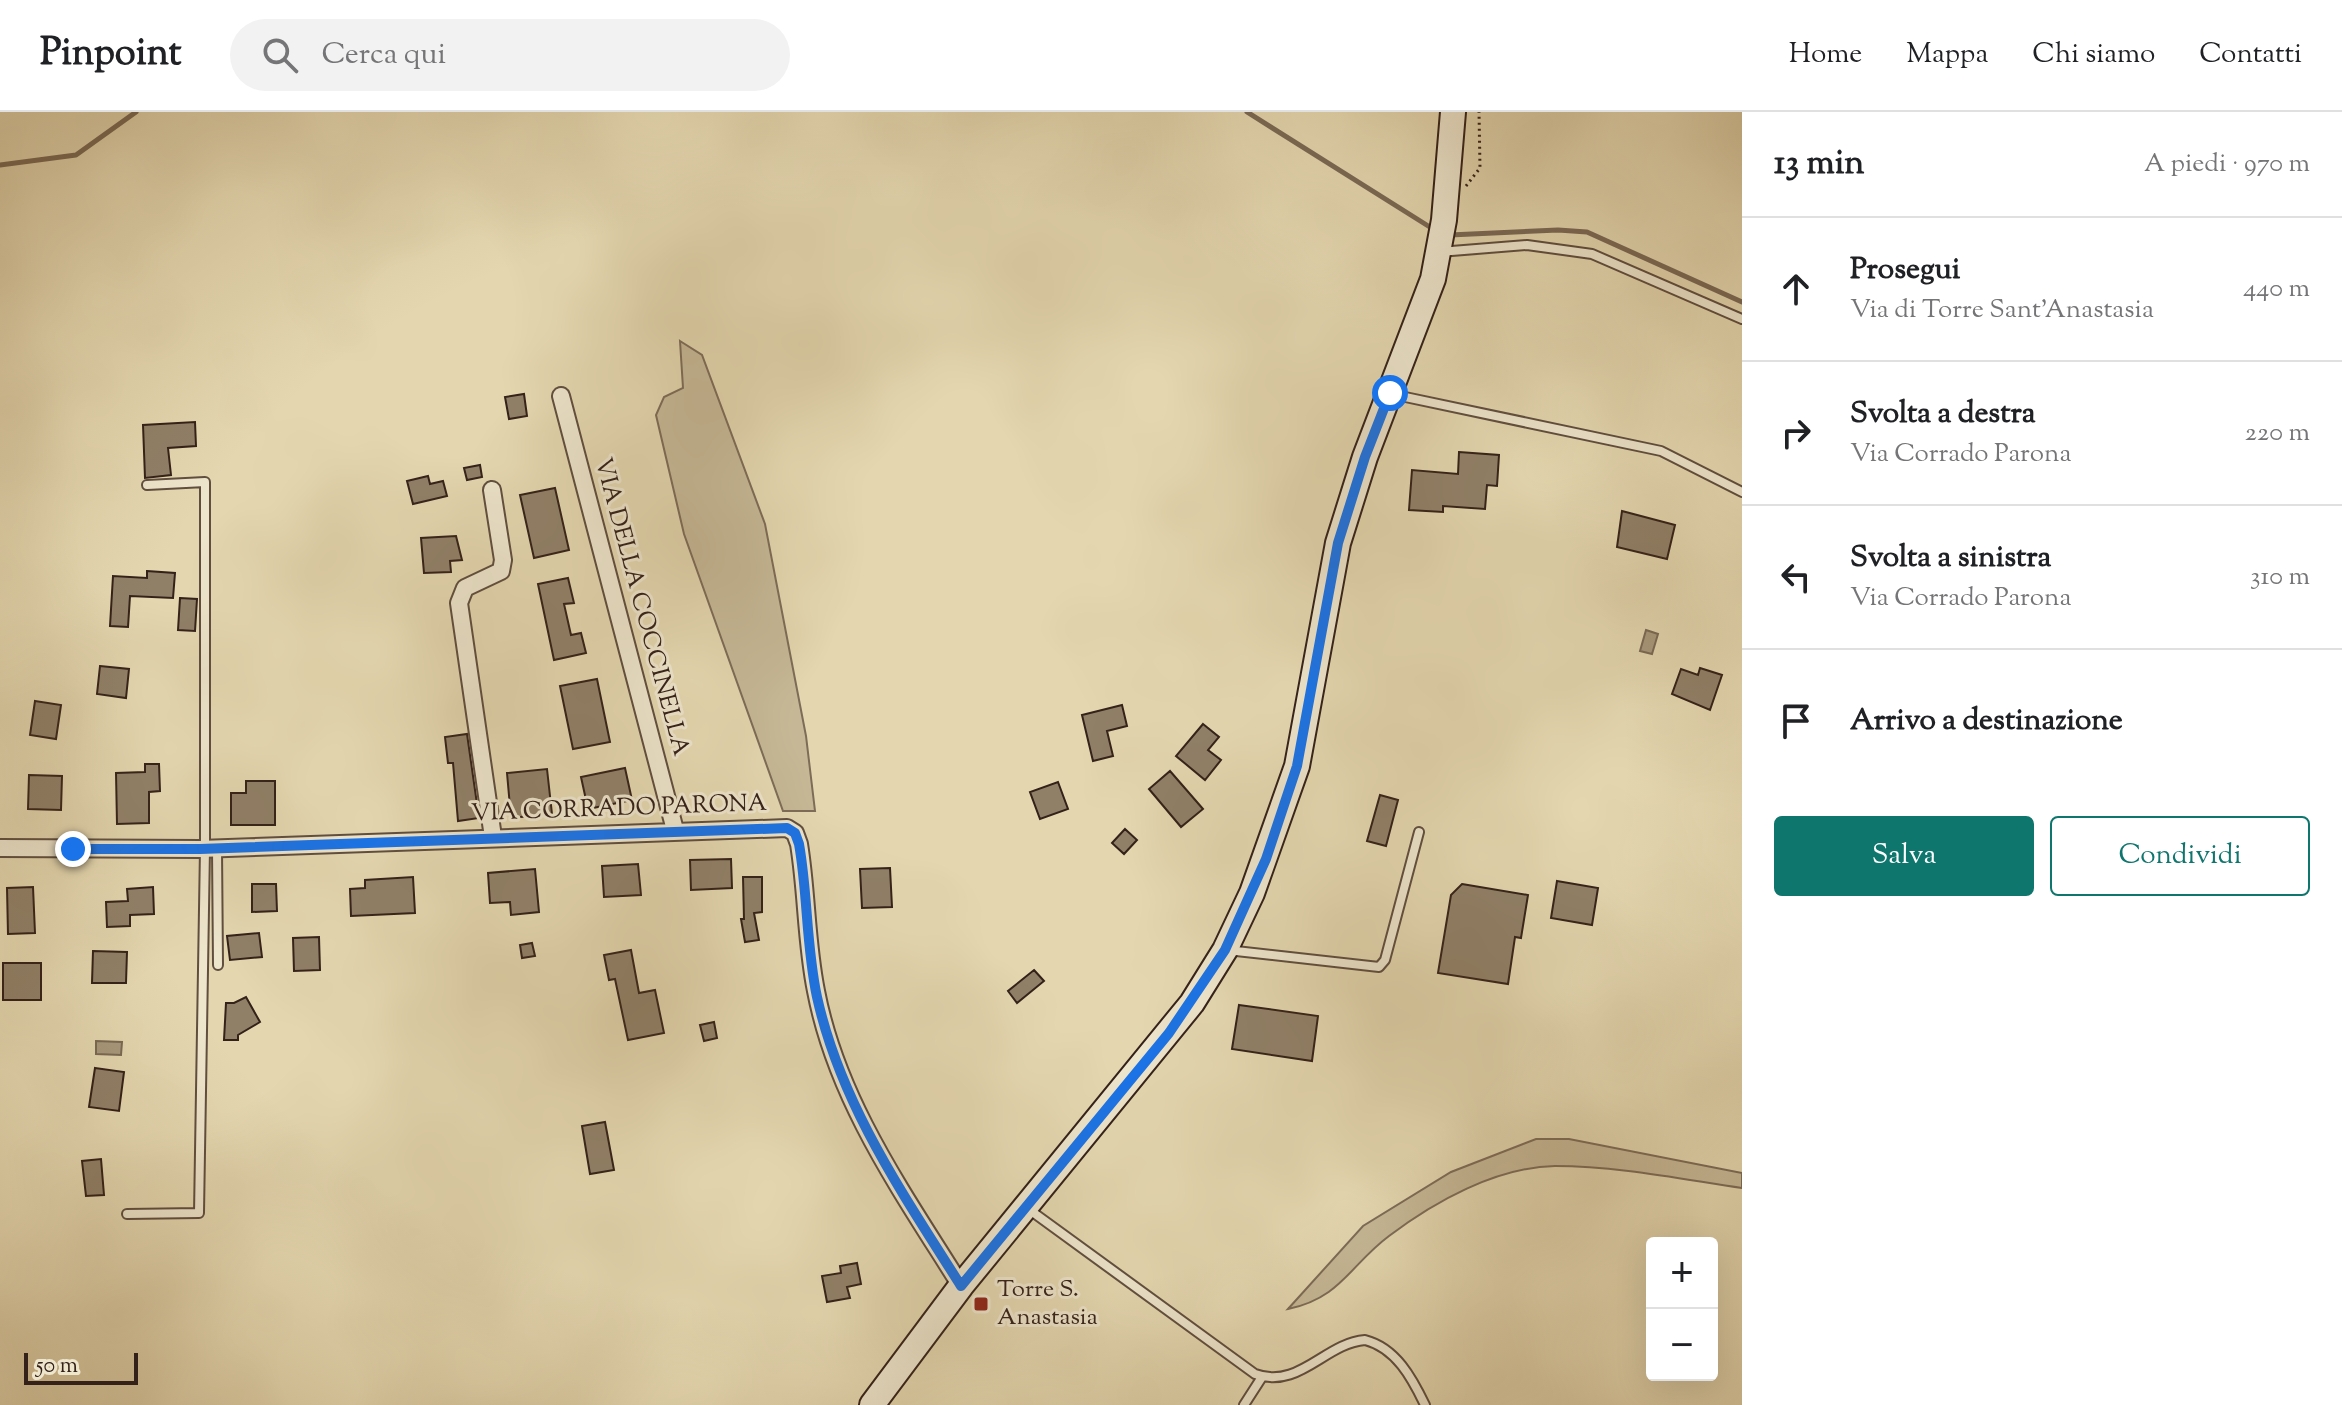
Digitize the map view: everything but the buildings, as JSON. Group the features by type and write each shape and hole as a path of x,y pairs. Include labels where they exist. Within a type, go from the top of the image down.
{"street":[{"path":"872,1405 961,1286 1169,1033 1225,950 1266,859 1297,766 1338,543 1365,457 1424,311 1444,220 1453,112"},
{"name":"VIA DELLA COCCINELLA","path":"561,396 675,830"},
{"path":"492,490 503,560 501,571 465,588 459,603 493,837"},
{"name":"VIA CORRADO PARONA","path":"0,848 211,848 767,826 787,828 795,833 800,851 814,981 834,1057 879,1154 961,1286"}],"lane":[{"path":"1439,250 1527,245 1592,254 1742,319"},
{"path":"1390,393 1650,448 1676,457 1742,492"},
{"path":"147,485 205,482 211,848 218,965"},
{"path":"1225,950 1379,967 1385,960 1419,832"},
{"path":"127,1214 199,1213 211,848"},
{"path":"1026,1207 1248,1370 1262,1377 1289,1375 1344,1345 1365,1340 1391,1354 1405,1369 1425,1405"},
{"path":"1244,1405 1262,1377"}],"path":[{"path":"1446,189 1468,186 1480,168 1479,112"}],"shaded area":[{"path":"680,341 702,355 765,524 806,736 815,811 783,811 684,534 656,415 664,397 683,388"},
{"path":"1646,630 1658,634 1652,654 1640,651"},
{"path":"96,1041 122,1042 121,1055 96,1054"},
{"path":"1536,1139 1569,1139 1742,1173 1742,1188 1602,1168 1555,1166 1510,1173 1467,1189 1426,1211 1389,1236 1333,1289 1306,1304 1288,1309 1363,1226 1451,1172"}],"waterway":[{"path":"0,165 76,155 136,112"},
{"path":"1247,112 1433,229"},
{"path":"1450,235 1558,230 1587,232 1742,302"}],"place":[{"name":"Torre S. Anastasia","path":"981,1304"}],"route":[{"path":"73,849 200,849 767,826 787,828 795,833 799,844 812,970 834,1057 872,1140 961,1286 1169,1033 1225,950 1277,831 1297,766 1338,543 1365,457 1390,393"}]}
